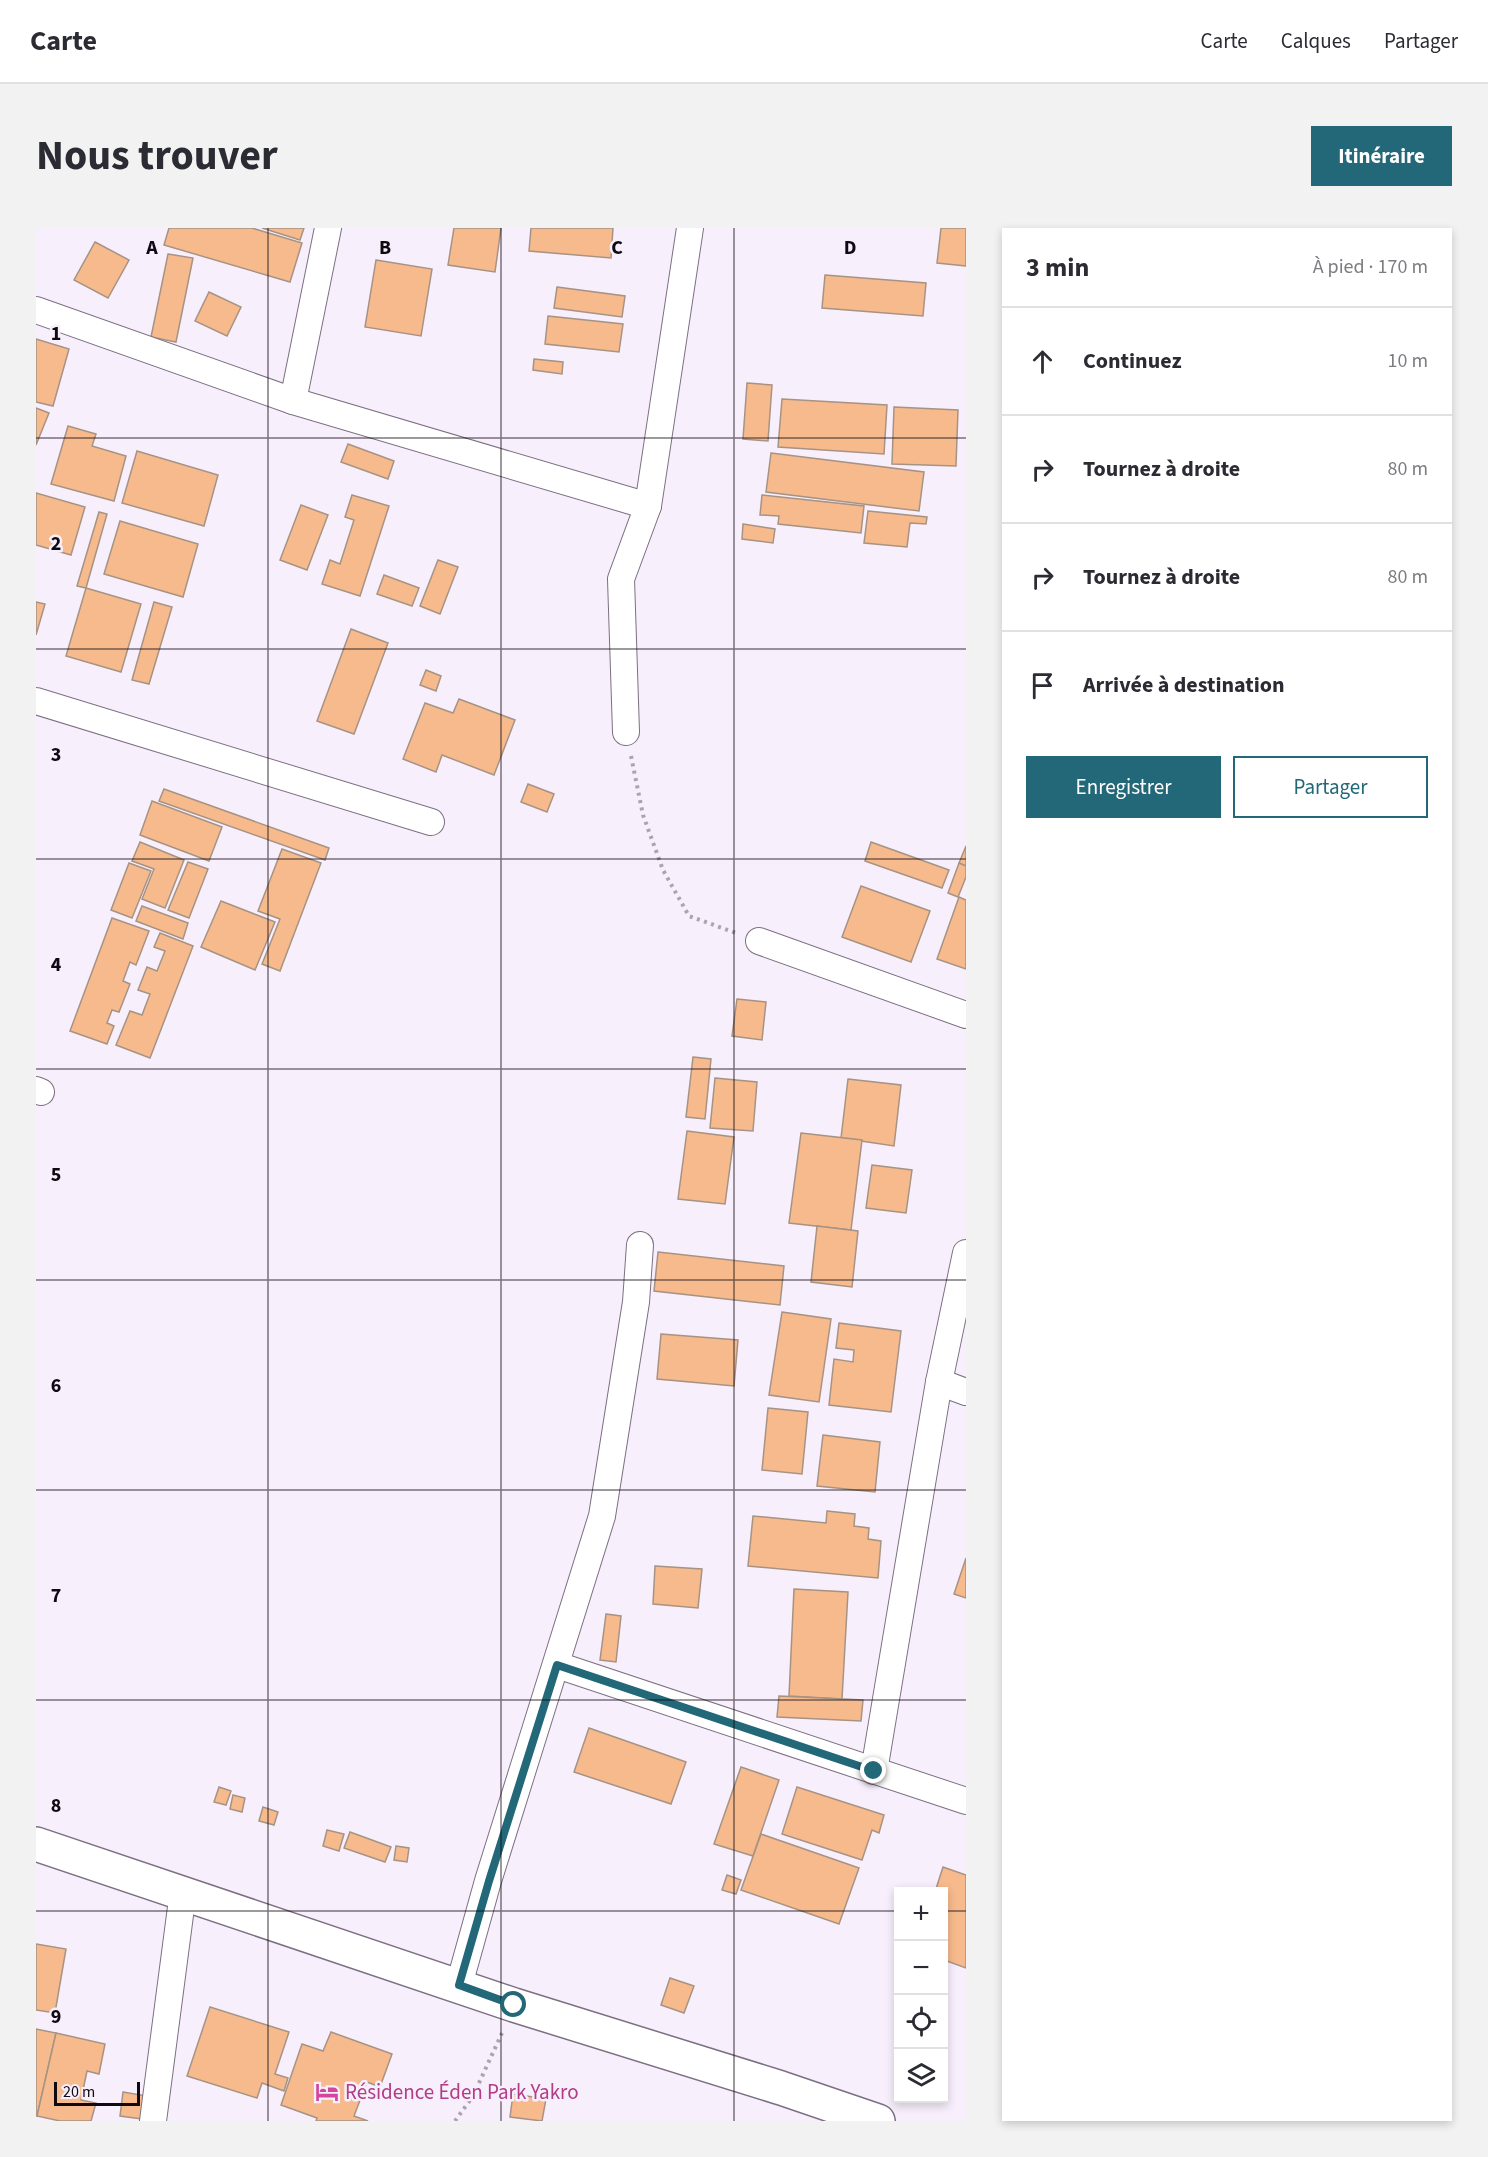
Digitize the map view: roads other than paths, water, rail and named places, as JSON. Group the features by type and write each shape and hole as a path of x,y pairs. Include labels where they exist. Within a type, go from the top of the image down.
{"street":[{"path":"293,401 328,228"},
{"path":"626,732 621,579 648,506 690,228"},
{"path":"36,310 293,401 648,506"},
{"path":"36,701 431,822"},
{"path":"759,941 966,1015"},
{"path":"459,1985 602,1516 636,1302 640,1245"},
{"path":"874,1771 939,1382 966,1253"},
{"path":"939,1382 966,1392"},
{"path":"557,1665 966,1801"},
{"path":"36,1844 514,2005 781,2088 878,2121"},
{"path":"153,2121 183,1892"}],"place":[{"name":"Résidence Éden Park Yakro","path":"327,2092"}]}
